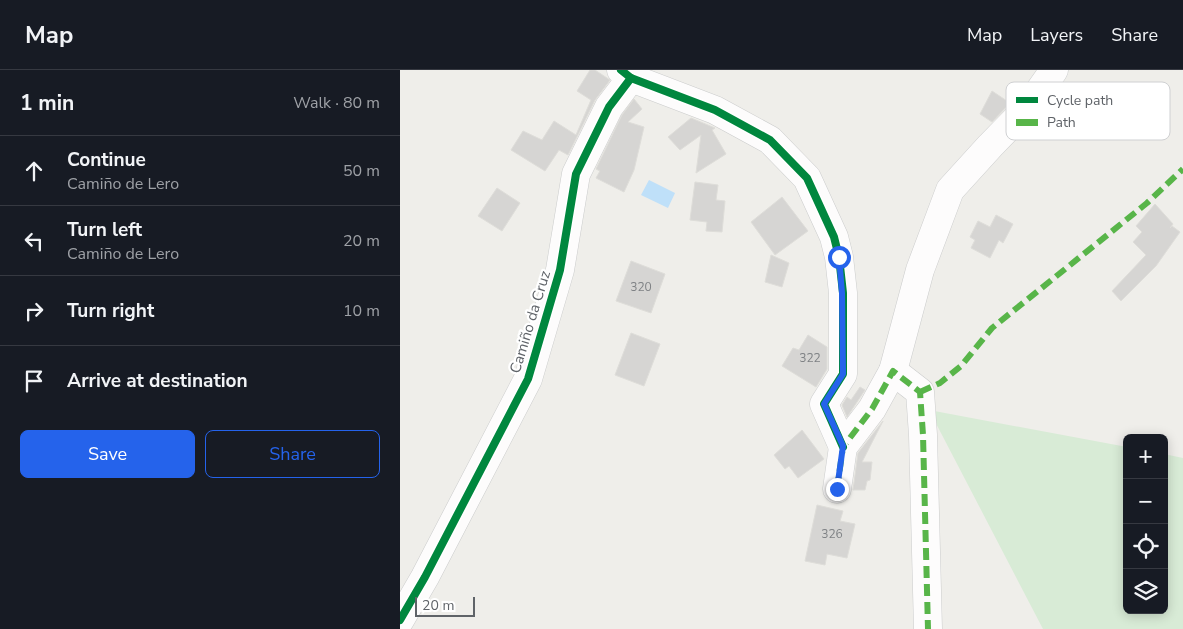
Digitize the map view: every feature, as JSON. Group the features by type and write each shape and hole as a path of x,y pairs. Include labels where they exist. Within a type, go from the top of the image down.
{"street":[{"path":"1046,82 1054,70"},
{"path":"626,74 715,110 770,140 807,178 834,237 839,257 842,293 843,374 824,404 843,446"},
{"name":"Camiño da Cruz","path":"400,620 425,577 528,379 560,270 576,174 626,74"},
{"path":"837,489 843,446 872,410 893,371 920,270 950,190 1006,130"},
{"path":"893,371 920,392 928,629"},
{"path":"927,588 945,629"}],"green space":[{"path":"929,410 1123,446 1123,614 1168,614 1168,455 1183,458 1183,629 1043,629"}],"water":[{"path":"649,180 675,193 668,208 641,195"}],"building":[{"path":"590,70 595,70 610,80 595,100 568,155 559,150 545,171 511,150 523,131 542,140 554,121 576,135 591,100 577,91"},
{"path":"992,91 1006,100 1006,107 992,122 980,114"},
{"path":"634,99 642,109 628,122 644,127 634,170 624,192 596,178 600,171 596,169 622,115"},
{"path":"691,118 715,128 712,130 726,154 696,173 701,135 680,150 668,137"},
{"path":"695,182 718,185 716,200 725,201 722,232 706,231 707,222 690,220"},
{"path":"497,188 520,203 502,231 478,216"},
{"path":"782,197 808,231 775,255 751,222"},
{"path":"1155,204 1173,224 1170,228 1172,226 1180,232 1156,266 1121,301 1112,291 1146,255 1133,242 1142,232 1136,226"},
{"path":"996,215 1013,224 1003,243 999,240 990,258 971,248 975,240 970,237 978,221 990,227"},
{"path":"771,255 789,263 782,287 765,282"},
{"path":"631,261 665,274 651,313 616,301"},
{"path":"631,333 660,344 644,386 615,375"},
{"path":"808,335 827,347 827,369 816,387 782,366 793,348 799,350"},
{"path":"860,387 865,390 847,417 842,405 847,397 851,400"},
{"path":"883,421 862,462 872,462 870,480 867,481 865,490 853,490 858,453"},
{"path":"802,430 824,459 798,478 789,466 785,469 774,455"},
{"path":"817,505 843,511 840,521 855,524 847,558 827,554 825,565 805,561"}],"marked path":[{"path":"920,392 940,383 961,366 992,328 1147,203 1183,169"},
{"path":"837,489 843,447 872,409 893,371 920,392 923,435 928,629"}],"cycle path":[{"path":"621,70 631,78 715,110 770,140 807,178 834,237 839,257 843,293 843,374 824,404 843,447"},
{"path":"400,620 425,577 528,379 560,270 576,174 609,107 631,78"}],"route":[{"path":"837,489 843,446 824,404 843,374 842,293 839,257"}]}
